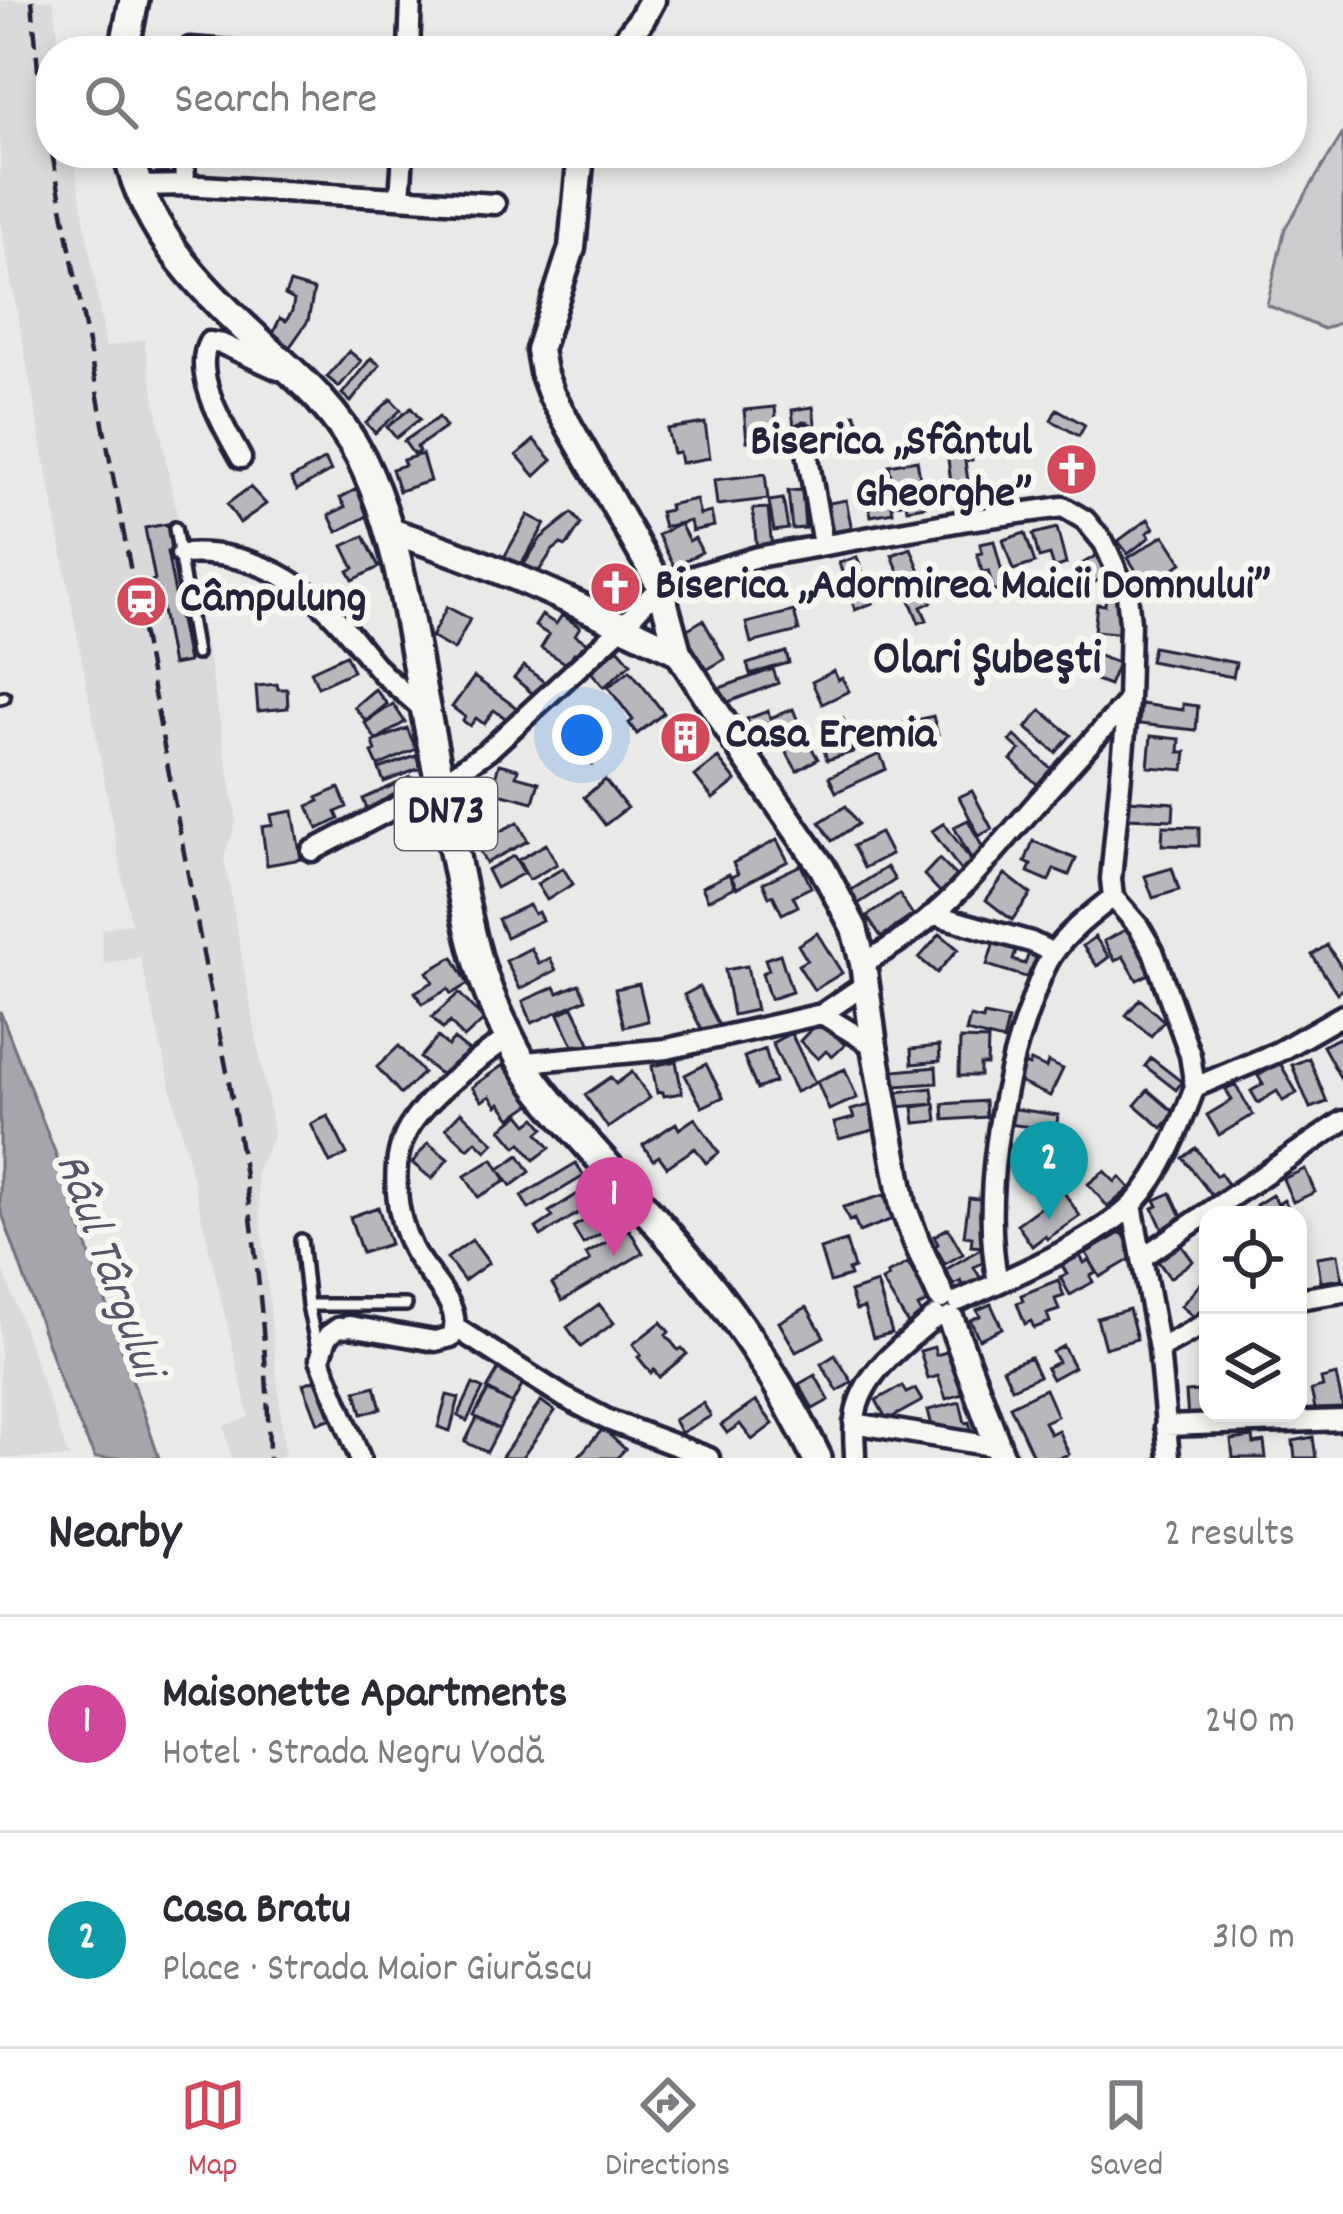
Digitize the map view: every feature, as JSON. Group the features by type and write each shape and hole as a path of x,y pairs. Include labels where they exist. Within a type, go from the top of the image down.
{"main road":[{"path":"127,36 134,0"},
{"path":"629,36 652,0"},
{"name":"DN73","path":"133,168 164,238 191,274 328,407 349,437 383,507 472,937 490,997 509,1037 551,1102 736,1317 768,1365 817,1458"},
{"path":"580,168 572,248 539,350 542,372 660,586 678,652 822,867 854,928 903,1206 1000,1452"},
{"path":"390,531 590,608 678,652"}],"street":[{"path":"410,36 411,0"},
{"path":"184,168 185,185"},
{"path":"400,198 402,168"},
{"path":"138,186 495,204"},
{"path":"241,458 209,388 205,346 222,344 300,379"},
{"path":"804,434 823,545"},
{"path":"312,851 440,784 512,730 660,586 758,557 1037,508 1063,507 1085,520 1104,544 1127,594 1130,622 1113,896 1153,951 1190,1055 1195,1087 1152,1180 1132,1205 1058,1253 947,1308 882,1363 866,1385 854,1423 855,1458"},
{"path":"181,554 222,554 292,580 326,608 381,672 426,712"},
{"path":"525,1067 536,1061 668,1049 822,1014 979,874 1128,701"},
{"path":"998,1282 992,1249 1000,1121 1014,1049 1053,953 1113,896"},
{"path":"934,915 1031,942 1053,953"},
{"path":"822,1014 874,1046"},
{"path":"1195,1087 1278,1052 1343,1016"},
{"path":"453,1332 453,1313 405,1230 399,1204 402,1142 429,1104 509,1037"},
{"path":"1143,1257 1343,1121"},
{"path":"1132,1205 1159,1348 1169,1458"},
{"path":"1307,1298 1343,1292"},
{"path":"360,1458 320,1359 328,1335 350,1326 435,1341 453,1332"},
{"path":"1159,1348 1199,1327"},
{"path":"453,1332 608,1420 709,1458"},
{"path":"1165,1426 1343,1420"},
{"path":"854,1423 1000,1452"}],"lane":[{"path":"175,527 196,654"},
{"path":"302,1240 308,1304 320,1359"},
{"path":"308,1304 406,1305"}],"shaded area":[{"path":"0,0 53,0 58,36 36,36 36,168 76,168 106,347 144,339 237,820 224,857 274,1135 256,1171 285,1455 277,1458 231,1458 224,1426 249,1417 140,957 104,964 101,929 131,923 0,221"},
{"path":"1343,133 1343,321 1324,329 1267,305 1285,228"},
{"path":"0,1011 55,1152 159,1458 95,1458 64,1391 0,1208"},
{"path":"0,1260 69,1458 0,1458"}],"building":[{"path":"290,283 314,290 308,321 289,348 272,335 280,318 286,321 292,311 294,300 285,295"},
{"path":"349,351 361,361 339,387 327,377"},
{"path":"371,358 380,365 351,402 342,394"},
{"path":"391,399 401,410 375,433 366,423"},
{"path":"775,407 778,438 747,441 744,410"},
{"path":"813,407 816,431 795,434 792,410"},
{"path":"411,408 420,419 396,438 387,427"},
{"path":"1057,409 1085,425 1079,436 1051,420"},
{"path":"855,414 867,439 845,450 838,436 845,432 840,421"},
{"path":"439,417 446,427 417,447 414,455 404,441"},
{"path":"705,423 710,458 681,463 667,429"},
{"path":"969,432 968,481 951,483 945,435"},
{"path":"534,440 552,460 535,476 517,455"},
{"path":"422,454 430,481 399,491 392,469"},
{"path":"325,459 331,471 297,490 291,479"},
{"path":"917,460 925,506 907,509 906,502 896,504 889,465"},
{"path":"765,474 768,499 717,505 714,480"},
{"path":"888,484 893,512 871,516 866,488"},
{"path":"250,487 266,504 240,523 227,504"},
{"path":"358,488 371,514 337,532 329,515 345,507 340,498"},
{"path":"802,490 805,528 792,529 788,491"},
{"path":"696,499 700,515 711,512 714,526 692,531 690,521 664,527 660,512"},
{"path":"783,499 788,529 774,531 769,501"},
{"path":"846,500 852,530 829,534 824,504"},
{"path":"768,508 772,549 757,551 753,509"},
{"path":"572,513 581,524 568,544 553,550 535,577 521,569 541,538"},
{"path":"528,515 545,524 518,570 502,561"},
{"path":"1148,519 1154,528 1147,533 1150,537 1128,554 1118,541"},
{"path":"167,524 173,551 167,552 188,662 172,665 158,589 149,590 148,582 155,580 145,528"},
{"path":"680,524 702,552 674,566 658,535"},
{"path":"1057,528 1066,564 1054,568 1050,555 1039,558 1033,534"},
{"path":"1025,533 1035,563 1013,570 1003,540"},
{"path":"1164,535 1182,563 1146,586 1128,558"},
{"path":"364,536 379,567 353,580 348,571 354,568 343,546"},
{"path":"994,541 1006,588 994,592 977,554 982,553 980,544"},
{"path":"911,548 932,602 921,607 927,620 919,623 892,555"},
{"path":"1099,554 1110,573 1085,588 1073,569"},
{"path":"857,557 873,603 855,610 839,563"},
{"path":"1106,594 1122,596 1127,634 1094,631 1097,604 1105,605"},
{"path":"447,607 470,619 454,650 431,637"},
{"path":"794,611 799,631 751,643 746,623"},
{"path":"542,615 556,624 562,615 580,627 575,635 589,644 581,657 574,653 567,664 541,648 549,635 535,626"},
{"path":"703,620 725,659 701,673 679,634"},
{"path":"1153,647 1236,663 1233,677 1150,661"},
{"path":"618,648 631,663 604,687 591,672"},
{"path":"1083,650 1118,663 1109,685 1075,672"},
{"path":"786,652 789,663 750,674 747,664"},
{"path":"346,655 353,671 318,687 311,671"},
{"path":"524,666 548,685 538,698 514,678"},
{"path":"773,669 778,683 723,704 717,689"},
{"path":"630,670 664,713 637,734 629,723 633,720 608,687"},
{"path":"834,671 849,691 822,704 812,682"},
{"path":"474,677 517,708 508,720 494,710 484,724 476,718 470,726 463,721 465,717 452,707"},
{"path":"277,684 278,689 287,689 288,708 258,711 256,686"},
{"path":"375,689 387,704 366,721 354,707"},
{"path":"393,704 405,722 376,740 365,723"},
{"path":"1141,704 1183,710 1183,704 1198,706 1196,730 1139,724"},
{"path":"793,709 799,724 755,741 747,719 768,711 770,718"},
{"path":"1041,710 1071,735 1056,753 1026,728"},
{"name":"Casa Eremia","path":"693,715 709,734 679,759 663,740 681,718 684,721"},
{"path":"933,716 939,739 909,746 904,723"},
{"path":"843,718 853,752 827,760 821,740 829,737 825,724"},
{"path":"574,725 605,748 592,765 561,742"},
{"path":"407,728 416,749 378,766 373,742"},
{"path":"1015,736 1055,772 1040,787 1011,760 1020,750 1010,741"},
{"path":"1151,736 1180,739 1179,752 1186,752 1184,770 1148,767"},
{"path":"806,738 818,759 797,771 785,750"},
{"path":"880,754 886,769 836,792 829,777"},
{"path":"416,756 421,768 384,782 379,769"},
{"path":"718,758 736,781 713,799 695,776"},
{"path":"499,764 518,769 516,776 539,782 533,802 491,791"},
{"path":"411,777 419,794 370,816 363,799"},
{"path":"605,780 627,808 605,825 584,797"},
{"path":"339,788 347,807 336,812 339,819 318,829 308,806"},
{"path":"972,791 992,829 979,836 959,797"},
{"path":"1128,800 1174,803 1173,820 1127,818"},
{"path":"846,806 858,824 832,841 820,822"},
{"path":"293,811 301,859 267,865 262,827 273,825 271,815"},
{"path":"968,820 985,852 971,859 954,827"},
{"path":"518,822 528,841 486,863 476,844"},
{"path":"944,823 974,865 963,874 932,831"},
{"path":"1163,826 1199,827 1199,846 1162,845"},
{"path":"880,833 891,854 864,868 853,846"},
{"path":"777,840 788,861 737,888 731,877 738,874 733,863"},
{"path":"1033,841 1076,859 1069,875 1054,869 1049,881 1028,872 1031,865 1025,862"},
{"path":"546,844 557,864 529,880 518,860"},
{"path":"514,856 524,873 496,888 487,870"},
{"path":"939,859 959,879 943,895 924,875"},
{"path":"801,865 811,887 793,896 798,906 782,914 763,883"},
{"path":"887,867 895,880 858,904 850,891"},
{"path":"563,868 573,884 547,900 537,884"},
{"path":"1172,868 1179,890 1153,898 1145,876"},
{"path":"729,874 735,887 708,900 702,887"},
{"path":"1005,874 1031,894 1012,920 986,900"},
{"path":"899,894 913,915 881,937 867,916"},
{"path":"529,905 542,920 506,937 498,919"},
{"path":"1127,929 1151,973 1137,980 1123,956 1115,961 1104,941"},
{"path":"817,933 842,973 814,990 798,965 807,960 798,945"},
{"path":"940,934 958,949 937,973 919,958"},
{"path":"996,935 1019,942 1013,960 1025,964 1029,953 1040,957 1032,979 987,965"},
{"path":"1095,937 1109,957 1097,966 1083,946"},
{"path":"1327,945 1343,970 1343,988 1337,993 1312,955"},
{"path":"531,948 539,964 550,958 556,970 520,989 506,961"},
{"path":"780,954 792,992 770,999 762,973 769,970 765,959"},
{"path":"453,957 468,984 422,1004 415,992 433,982 427,972"},
{"path":"747,966 756,1010 733,1015 725,970"},
{"path":"579,984 586,999 532,1023 523,1001 555,987 558,993"},
{"path":"639,984 648,1021 624,1027 615,989"},
{"path":"699,987 721,1029 705,1036 684,995"},
{"path":"459,993 484,1020 464,1038 450,1022 443,1029 432,1017"},
{"path":"1140,999 1164,1021 1151,1036 1126,1015"},
{"path":"573,1007 591,1045 576,1052 559,1014"},
{"path":"984,1015 1008,1020 1003,1041 966,1032 970,1017 983,1020"},
{"path":"820,1020 845,1045 832,1057 826,1051 818,1059 800,1041"},
{"path":"791,1033 815,1083 796,1092 772,1043"},
{"path":"438,1037 448,1046 454,1039 469,1051 446,1079 420,1058"},
{"path":"1339,1038 1343,1045 1343,1083 1323,1046"},
{"path":"960,1039 988,1040 987,1065 980,1065 980,1076 959,1076"},
{"path":"399,1046 423,1073 401,1094 377,1067"},
{"path":"939,1046 940,1061 912,1064 911,1049"},
{"path":"765,1049 775,1082 757,1089 744,1057"},
{"path":"1151,1058 1182,1082 1176,1090 1145,1066"},
{"path":"1309,1058 1327,1102 1310,1108 1292,1065"},
{"path":"676,1061 682,1093 657,1093 652,1066"},
{"path":"1031,1061 1063,1069 1050,1096 1017,1081"},
{"path":"1280,1063 1297,1093 1283,1101 1277,1091 1258,1103 1251,1091 1263,1084 1258,1076"},
{"path":"706,1064 723,1097 702,1107 685,1075"},
{"path":"503,1065 531,1104 511,1118 500,1103 497,1106 490,1096 482,1101 472,1087"},
{"path":"936,1067 937,1083 896,1086 894,1071"},
{"path":"845,1069 857,1098 829,1110 817,1081"},
{"path":"632,1072 650,1098 608,1128 585,1095 611,1077 616,1084"},
{"path":"1235,1084 1253,1115 1219,1135 1207,1115 1232,1100 1226,1090"},
{"path":"932,1088 934,1104 897,1107 896,1092"},
{"path":"1148,1090 1175,1113 1162,1128 1135,1105"},
{"path":"985,1101 986,1117 944,1120 943,1104"},
{"path":"874,1104 881,1128 839,1139 834,1123 854,1118 851,1110"},
{"path":"935,1104 937,1121 915,1123 913,1107"},
{"path":"1009,1108 1058,1115 1056,1130 1007,1124"},
{"path":"461,1112 494,1143 486,1151 476,1141 468,1149 446,1128"},
{"path":"520,1114 528,1124 536,1118 544,1128 538,1133 550,1148 534,1160 501,1129"},
{"path":"328,1116 347,1154 330,1163 311,1124"},
{"path":"695,1118 719,1153 706,1163 695,1148 667,1167 659,1156 653,1160 643,1145 676,1123 679,1129"},
{"path":"428,1143 448,1159 432,1179 412,1163"},
{"path":"1196,1148 1216,1176 1220,1173 1228,1184 1212,1196 1183,1158"},
{"path":"519,1155 530,1172 511,1186 499,1169"},
{"path":"493,1159 506,1181 478,1197 465,1176"},
{"path":"576,1163 584,1176 529,1209 521,1196"},
{"path":"1305,1169 1315,1192 1293,1202 1283,1179"},
{"path":"1104,1171 1115,1182 1120,1177 1130,1188 1108,1207 1088,1184"},
{"path":"584,1190 593,1204 541,1236 536,1228 553,1217 549,1212"},
{"path":"1063,1191 1080,1216 1032,1246 1017,1224"},
{"path":"1171,1193 1184,1221 1163,1230 1153,1208 1158,1206 1155,1200"},
{"path":"884,1195 893,1219 859,1232 843,1207"},
{"path":"1272,1195 1278,1204 1284,1200 1288,1206 1257,1206"},
{"path":"969,1198 989,1200 984,1247 971,1246 972,1237 964,1236"},
{"path":"611,1205 621,1222 583,1244 573,1227"},
{"path":"378,1207 390,1244 362,1253 350,1217"},
{"path":"948,1228 963,1254 945,1264 934,1236"},
{"path":"629,1229 643,1253 562,1301 552,1284 590,1261 586,1254"},
{"path":"1122,1232 1136,1256 1100,1277 1086,1253"},
{"path":"472,1240 489,1263 464,1281 447,1258"},
{"path":"846,1241 854,1268 848,1270 850,1276 830,1282 820,1249"},
{"path":"1180,1243 1193,1261 1170,1278 1157,1260"},
{"path":"982,1248 989,1259 974,1267 984,1284 968,1293 961,1281 954,1285 945,1270"},
{"path":"1078,1252 1096,1273 1090,1276 1093,1282 1070,1295 1060,1277 1067,1274 1060,1262"},
{"path":"1338,1254 1342,1279 1321,1282 1317,1257"},
{"path":"908,1263 929,1301 918,1307 923,1316 908,1324 882,1281"},
{"path":"1058,1280 1064,1296 1055,1299 1059,1310 1047,1314 1050,1322 1034,1328 1031,1321 1025,1324 1017,1303 1023,1301 1021,1295"},
{"path":"877,1283 892,1333 873,1338 864,1308 856,1310 850,1292"},
{"path":"1199,1285 1199,1312 1194,1317 1181,1306"},
{"path":"599,1304 614,1323 581,1347 567,1327"},
{"path":"991,1304 1002,1328 979,1339 970,1320 980,1316 977,1310"},
{"path":"807,1307 824,1337 796,1352 779,1322"},
{"path":"1129,1309 1137,1339 1105,1348 1097,1318"},
{"path":"661,1322 678,1350 687,1354 659,1377 638,1357 633,1344"},
{"path":"1063,1346 1074,1367 1052,1379 1046,1368 1058,1362 1052,1352"},
{"path":"934,1347 936,1355 953,1350 966,1393 946,1399 938,1376 928,1379 920,1351"},
{"path":"835,1355 852,1382 838,1391 821,1364"},
{"path":"1030,1357 1039,1376 1012,1388 1003,1368"},
{"path":"498,1370 523,1384 512,1404 487,1389"},
{"path":"815,1375 829,1400 813,1409 799,1384"},
{"path":"1336,1375 1343,1408 1316,1413 1311,1390 1323,1387 1321,1379"},
{"path":"318,1379 332,1418 318,1423 303,1384"},
{"path":"473,1384 483,1389 467,1421 458,1416"},
{"path":"375,1386 381,1409 362,1414 356,1391"},
{"path":"902,1386 906,1393 915,1389 922,1401 887,1420 876,1400"},
{"path":"1045,1389 1057,1416 1044,1422 1050,1434 1058,1430 1069,1454 1059,1458 1034,1458 1010,1406"},
{"path":"488,1391 512,1404 499,1429 474,1416"},
{"path":"1199,1391 1199,1419 1188,1420 1186,1392"},
{"path":"447,1395 459,1398 450,1431 438,1427"},
{"path":"541,1401 555,1411 522,1458 502,1457"},
{"path":"756,1401 773,1424 752,1440 740,1424 727,1433 721,1425"},
{"path":"960,1402 972,1433 934,1434 928,1410"},
{"path":"703,1403 711,1416 681,1433 674,1420"},
{"path":"477,1418 499,1429 487,1452 465,1442"},
{"path":"603,1429 625,1449 617,1458 577,1458"},
{"path":"1253,1437 1254,1444 1264,1442 1266,1458 1233,1458 1231,1440"},
{"path":"1313,1437 1316,1458 1295,1458 1293,1441"}],"railway":[{"path":"32,0 36,47"},
{"path":"55,168 242,1158 264,1337 269,1458"}],"place":[{"name":"Biserica „Sfântul Gheorghe”","path":"1071,470"},
{"name":"Biserica „Adormirea Maicii Domnului”","path":"616,588"},
{"name":"Câmpulung","path":"141,601"},
{"name":"Casa Eremia","path":"686,737"},
{"name":"Casa Bratu","path":"1049,1220"},
{"name":"Maisonette Apartments","path":"614,1256"}],"district":[{"name":"Olari Şubeşti","path":"987,662"}],"water label":[{"name":"Râul Târgului","path":"106,1266"}]}
